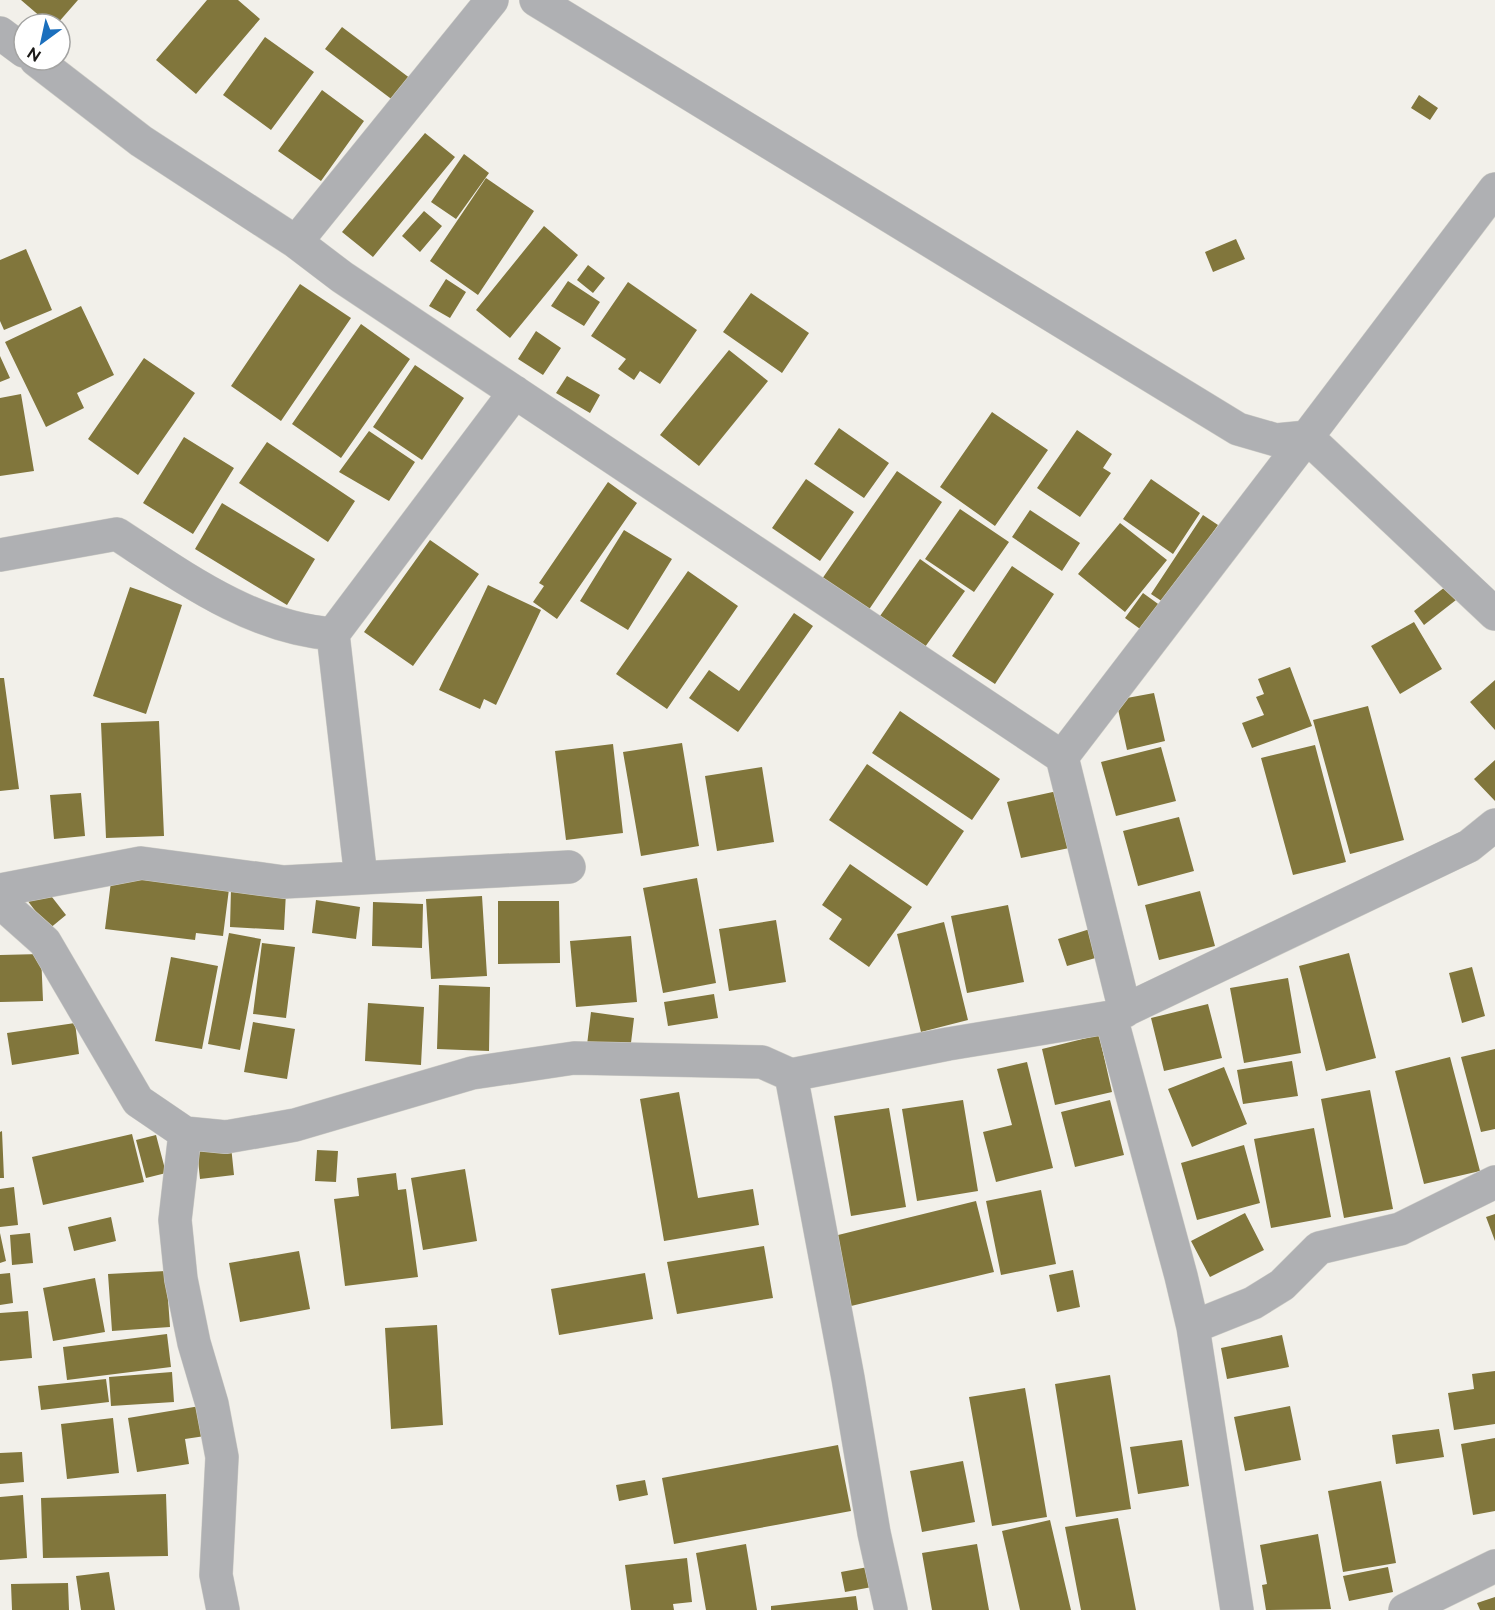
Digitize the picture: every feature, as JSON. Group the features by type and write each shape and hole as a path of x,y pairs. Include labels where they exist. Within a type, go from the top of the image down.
{"street":[{"path":"297,242 492,0"},
{"path":"536,0 1238,429 1276,440 1307,436"},
{"path":"52,72 141,141 297,242 342,277 1062,756 1118,1014 1193,1327 1237,1610"},
{"path":"1062,756 1495,189"},
{"path":"361,878 333,634 514,392"},
{"path":"1307,436 1495,614"},
{"path":"0,555 117,534 212,596 304,632 333,634"},
{"path":"0,902 45,942 138,1101 185,1133 226,1137 295,1125 472,1073 574,1058 716,1059 762,1062 791,1076 948,1044 1118,1014 1469,846 1495,825"},
{"path":"0,890 141,863 284,882 569,867"},
{"path":"791,1076 848,1378 874,1533 891,1610"},
{"path":"185,1133 175,1220 181,1279 194,1343 212,1404 222,1457 216,1575 223,1610"},
{"path":"1193,1327 1253,1303 1282,1285 1319,1248 1400,1229 1495,1182"},
{"path":"1405,1610 1495,1566"}],"building":[{"path":"21,0 78,0 68,12 35,12"},
{"path":"207,0 238,0 260,19 196,94 156,60"},
{"path":"342,27 415,82 398,104 325,49"},
{"path":"265,37 314,72 271,130 223,95"},
{"path":"322,90 364,121 321,181 278,151"},
{"path":"1419,95 1438,108 1430,120 1411,108"},
{"path":"425,133 455,157 373,257 342,232"},
{"path":"464,154 489,173 456,219 431,202"},
{"path":"486,178 534,211 478,295 430,261"},
{"path":"424,211 442,226 420,252 402,236"},
{"path":"544,226 578,255 510,338 476,310"},
{"path":"1236,239 1245,259 1213,272 1205,252"},
{"path":"26,249 52,310 4,330 0,321 0,260"},
{"path":"588,265 605,278 593,293 577,280"},
{"path":"446,279 466,292 450,318 429,306"},
{"path":"568,281 600,302 584,326 551,306"},
{"path":"628,282 697,330 660,384 640,371 634,380 618,369 626,359 591,336"},
{"path":"300,284 351,318 281,421 231,386"},
{"path":"751,293 809,333 782,373 723,332"},
{"path":"81,306 114,375 77,393 84,408 46,427 5,342"},
{"path":"361,324 410,359 341,458 292,424"},
{"path":"536,331 561,348 543,375 518,359"},
{"path":"729,350 768,381 699,466 660,435"},
{"path":"0,356 10,378 0,382"},
{"path":"144,358 195,393 138,475 88,439"},
{"path":"415,365 464,398 422,460 373,427"},
{"path":"567,376 600,395 590,413 556,393"},
{"path":"21,394 34,471 0,476 0,398"},
{"path":"992,412 1048,450 995,526 940,487"},
{"path":"839,428 889,463 864,498 814,464"},
{"path":"1077,430 1112,454 1103,468 1111,473 1080,517 1037,488"},
{"path":"369,431 415,462 389,501 339,472"},
{"path":"184,437 234,468 193,534 143,503"},
{"path":"267,442 355,501 328,542 239,483"},
{"path":"897,471 942,502 868,611 822,579"},
{"path":"806,479 854,512 820,561 772,528"},
{"path":"1151,479 1200,513 1173,554 1123,519"},
{"path":"608,482 637,503 557,619 533,602 544,586 539,583"},
{"path":"222,503 315,559 287,605 195,549"},
{"path":"960,509 1009,542 974,592 925,559"},
{"path":"1030,510 1080,543 1062,571 1012,537"},
{"path":"1203,515 1218,525 1166,604 1151,594"},
{"path":"1120,523 1167,560 1125,612 1078,574"},
{"path":"624,530 672,559 628,630 580,601"},
{"path":"430,540 479,574 413,666 364,632"},
{"path":"920,559 965,591 925,647 880,616"},
{"path":"1012,566 1054,594 995,684 952,656"},
{"path":"688,571 738,606 667,709 616,674"},
{"path":"488,585 541,610 496,705 484,699 480,709 439,690"},
{"path":"130,587 182,605 146,714 93,696"},
{"path":"1445,587 1456,600 1424,625 1414,611"},
{"path":"1143,593 1165,609 1147,634 1125,618"},
{"path":"794,613 813,626 738,732 689,698 709,670 739,691"},
{"path":"1414,622 1442,669 1400,694 1371,646"},
{"path":"1290,667 1312,726 1252,748 1242,723 1264,715 1256,697 1264,694 1258,679"},
{"path":"0,678 4,678 19,789 0,791"},
{"path":"1495,680 1495,730 1470,702"},
{"path":"1154,693 1165,741 1127,750 1116,700"},
{"path":"1368,706 1404,840 1350,854 1313,720"},
{"path":"900,711 1000,779 972,820 872,753"},
{"path":"159,721 164,836 106,838 101,723"},
{"path":"682,743 699,846 641,856 623,752"},
{"path":"613,744 623,833 566,840 555,751"},
{"path":"1315,745 1346,862 1293,875 1261,758"},
{"path":"1161,747 1176,801 1116,816 1101,762"},
{"path":"1495,760 1495,801 1474,779"},
{"path":"867,764 964,831 927,886 829,820"},
{"path":"762,767 774,842 717,851 705,776"},
{"path":"1062,790 1074,847 1021,858 1007,802"},
{"path":"81,793 85,836 54,839 50,795"},
{"path":"1179,817 1194,871 1138,886 1123,831"},
{"path":"850,864 912,907 869,967 829,939 842,919 822,905"},
{"path":"112,874 229,889 223,936 196,933 195,940 105,929"},
{"path":"697,878 716,983 663,993 643,888"},
{"path":"41,883 66,915 49,929 24,896"},
{"path":"231,889 286,892 284,930 230,927"},
{"path":"1200,891 1215,946 1159,960 1145,905"},
{"path":"482,896 487,976 431,979 426,899"},
{"path":"316,900 360,907 356,939 312,933"},
{"path":"498,901 559,901 560,963 498,964"},
{"path":"373,902 423,904 422,948 372,946"},
{"path":"1008,905 1024,982 967,993 951,916"},
{"path":"776,920 786,982 729,991 719,929"},
{"path":"944,922 968,1020 921,1032 897,934"},
{"path":"1090,929 1099,957 1067,966 1058,939"},
{"path":"229,933 261,939 240,1050 208,1044"},
{"path":"631,936 637,1002 576,1007 570,941"},
{"path":"262,943 295,947 286,1018 253,1014"},
{"path":"1349,953 1376,1058 1326,1071 1299,966"},
{"path":"41,954 43,1001 0,1002 0,955"},
{"path":"171,957 218,966 202,1049 155,1041"},
{"path":"1472,967 1485,1016 1462,1023 1449,973"},
{"path":"1288,978 1301,1053 1244,1063 1230,988"},
{"path":"439,985 490,987 489,1051 437,1049"},
{"path":"714,994 718,1018 668,1026 664,1002"},
{"path":"368,1003 424,1007 421,1065 365,1061"},
{"path":"1208,1004 1222,1058 1164,1071 1151,1018"},
{"path":"591,1012 634,1018 630,1051 587,1045"},
{"path":"253,1022 295,1029 287,1079 244,1072"},
{"path":"75,1023 79,1054 12,1065 7,1033"},
{"path":"1099,1035 1112,1092 1055,1105 1042,1049"},
{"path":"1495,1049 1495,1129 1481,1132 1461,1057"},
{"path":"1450,1057 1480,1171 1424,1184 1395,1071"},
{"path":"1292,1061 1298,1096 1243,1104 1237,1070"},
{"path":"1027,1062 1053,1168 996,1182 983,1132 1012,1125 997,1069"},
{"path":"1224,1067 1247,1124 1192,1147 1168,1089"},
{"path":"1370,1090 1393,1209 1344,1218 1321,1099"},
{"path":"679,1092 698,1198 753,1189 759,1225 664,1241 640,1099"},
{"path":"963,1100 978,1191 917,1201 902,1109"},
{"path":"1110,1100 1124,1155 1075,1167 1061,1112"},
{"path":"889,1108 906,1207 851,1216 834,1116"},
{"path":"1314,1128 1331,1217 1271,1228 1254,1139"},
{"path":"2,1131 4,1178 0,1178 0,1132"},
{"path":"132,1134 144,1182 43,1205 32,1157"},
{"path":"156,1135 166,1173 146,1178 136,1140"},
{"path":"1244,1145 1260,1203 1197,1220 1181,1163"},
{"path":"231,1146 234,1175 200,1179 197,1150"},
{"path":"317,1150 338,1151 336,1182 315,1181"},
{"path":"465,1169 477,1241 423,1250 411,1178"},
{"path":"396,1173 398,1190 406,1189 418,1277 345,1286 334,1199 359,1196 357,1178"},
{"path":"14,1187 18,1225 0,1227 0,1189"},
{"path":"1041,1190 1056,1264 1001,1275 986,1201"},
{"path":"976,1201 994,1272 851,1306 834,1236"},
{"path":"1245,1213 1264,1250 1210,1277 1191,1241"},
{"path":"1495,1214 1495,1241 1486,1217"},
{"path":"111,1217 116,1241 74,1251 68,1227"},
{"path":"0,1233 6,1261 0,1263"},
{"path":"30,1233 33,1263 12,1265 10,1235"},
{"path":"764,1246 773,1298 677,1314 667,1262"},
{"path":"299,1251 310,1309 240,1322 229,1263"},
{"path":"1073,1270 1080,1307 1057,1312 1049,1275"},
{"path":"166,1271 170,1327 112,1331 108,1274"},
{"path":"10,1273 13,1303 0,1305 0,1274"},
{"path":"645,1273 653,1319 559,1335 551,1289"},
{"path":"95,1278 105,1332 53,1341 43,1288"},
{"path":"28,1311 32,1358 0,1361 0,1313"},
{"path":"437,1325 443,1425 391,1429 385,1328"},
{"path":"167,1334 171,1367 67,1380 63,1347"},
{"path":"1282,1335 1289,1367 1227,1379 1221,1348"},
{"path":"1495,1371 1495,1424 1454,1430 1448,1393 1474,1389 1472,1374"},
{"path":"172,1372 174,1402 111,1406 109,1377"},
{"path":"1110,1375 1131,1509 1076,1517 1055,1384"},
{"path":"106,1379 109,1402 41,1410 38,1386"},
{"path":"1025,1388 1047,1517 992,1526 969,1397"},
{"path":"200,1406 205,1436 185,1439 189,1464 137,1472 128,1418"},
{"path":"1290,1406 1301,1460 1245,1471 1234,1417"},
{"path":"113,1418 119,1473 67,1479 61,1424"},
{"path":"1439,1429 1444,1457 1396,1464 1392,1435"},
{"path":"1495,1438 1495,1511 1473,1515 1461,1444"},
{"path":"1182,1440 1189,1486 1138,1494 1130,1447"},
{"path":"838,1445 851,1511 674,1544 662,1478"},
{"path":"22,1452 24,1482 0,1484 0,1453"},
{"path":"963,1461 975,1522 922,1532 910,1471"},
{"path":"645,1480 648,1495 619,1501 616,1485"},
{"path":"1381,1481 1396,1563 1343,1572 1328,1491"},
{"path":"166,1494 168,1556 43,1558 41,1498"},
{"path":"23,1495 27,1558 0,1560 0,1497"},
{"path":"1118,1518 1136,1610 1081,1610 1065,1527"},
{"path":"1050,1520 1071,1610 1020,1610 1002,1531"},
{"path":"1318,1534 1331,1609 1266,1610 1262,1585 1267,1584 1260,1545"},
{"path":"746,1544 757,1610 706,1610 696,1553"},
{"path":"977,1544 989,1610 932,1610 922,1553"},
{"path":"687,1558 692,1602 673,1604 674,1610 631,1610 625,1565"},
{"path":"868,1567 872,1587 845,1592 841,1572"},
{"path":"1388,1567 1393,1592 1349,1601 1343,1576"},
{"path":"109,1572 115,1610 81,1610 76,1576"},
{"path":"68,1583 69,1610 12,1610 11,1584"},
{"path":"856,1596 858,1610 771,1610 771,1606"},
{"path":"1495,1597 1495,1610 1480,1610 1477,1603"}]}
